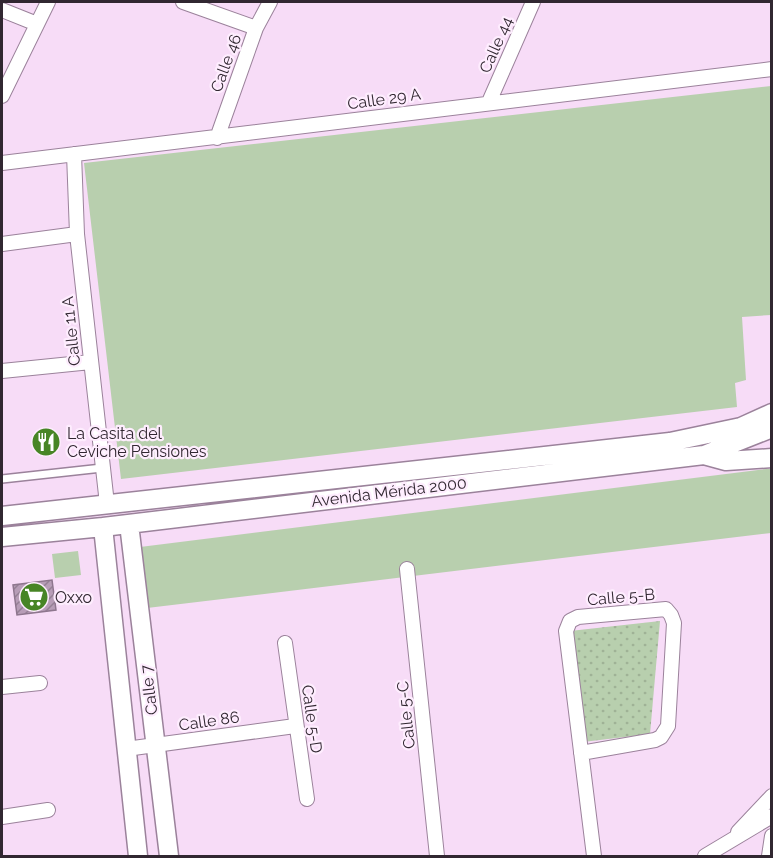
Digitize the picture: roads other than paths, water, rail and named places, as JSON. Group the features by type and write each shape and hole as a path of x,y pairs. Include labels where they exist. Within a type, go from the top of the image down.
{"main road":[{"name":"Avenida Mérida 2000","path":"2,516 670,442 741,427 771,413"},
{"name":"Avenida Mérida 2000","path":"2,537 129,524 704,455 771,428"},
{"path":"704,455 726,461 771,458"},
{"name":"Calle 7","path":"129,524 169,856"},
{"name":"Calle 7","path":"103,527 138,856"}],"street":[{"path":"2,96 48,2"},
{"path":"183,2 256,28"},
{"name":"Calle 46","path":"217,138 256,28 270,2"},
{"name":"Calle 44","path":"489,102 533,2"},
{"path":"2,10 37,24"},
{"name":"Calle 29 A","path":"2,163 771,69"},
{"name":"Calle 11 A","path":"74,154 77,234 107,504"},
{"path":"2,244 77,234"},
{"path":"2,371 91,362"},
{"name":"Calle 5-C","path":"407,569 437,856"},
{"name":"Calle 5-B","path":"581,753 655,740 662,736 668,726 674,623 666,609 578,617 570,621 566,631 581,753 594,856"},
{"name":"Calle 5-D","path":"285,643 307,799"},
{"path":"2,687 40,683"},
{"name":"Calle 86","path":"126,749 295,726"},
{"path":"733,838 771,796"},
{"path":"2,817 48,810"},
{"path":"705,856 771,816"},
{"path":"769,856 771,836"}],"lane":[{"path":"2,479 102,468"}],"place":[{"name":"La Casita del Ceviche Pensiones","path":"46,442"},
{"name":"Oxxo","path":"34,597"}]}
